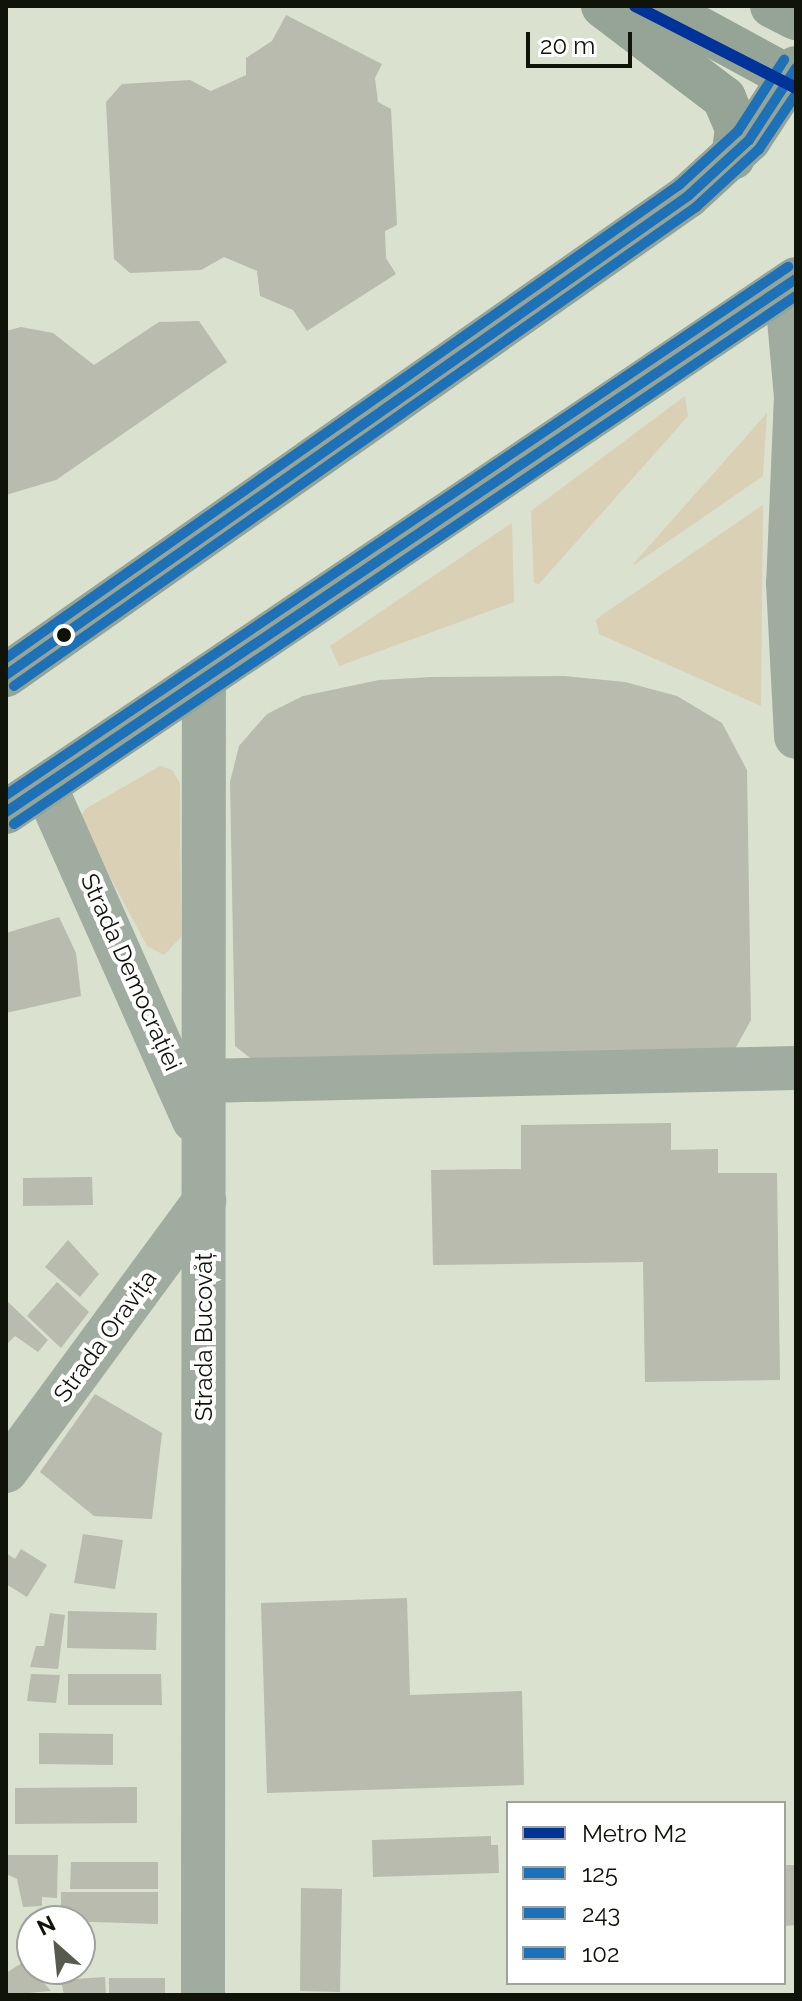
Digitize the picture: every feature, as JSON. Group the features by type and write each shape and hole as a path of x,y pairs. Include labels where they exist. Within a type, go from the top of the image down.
{"main road":[{"path":"603,6 724,98 737,129 733,158"},
{"path":"6,675 605,256 733,158 795,76 658,6"},
{"path":"772,6 796,18"},
{"path":"6,812 791,283"}],"street":[{"path":"791,283 796,396 789,533 796,737"},
{"name":"Strada Bucovăț","path":"203,1995 204,679"},
{"name":"Strada Democrației","path":"45,786 187,1100 204,1182"},
{"path":"141,994 204,977"},
{"path":"203,1081 796,1068"},
{"name":"Strada Oravița","path":"6,1471 204,1182"}],"shaded area":[{"path":"685,396 688,416 539,584 534,583 531,511"},
{"path":"767,413 763,476 634,565 634,563"},
{"path":"763,505 761,706 599,634 596,620 602,615"},
{"path":"512,523 514,602 339,666 330,646"},
{"path":"160,766 172,770 180,783 181,937 164,955 147,946 80,820 85,809"}],"building":[{"path":"286,15 382,64 375,78 378,102 391,109 397,225 385,231 386,258 396,274 307,331 293,310 260,296 257,271 224,257 201,270 130,273 114,259 106,102 122,84 190,80 211,91 246,75 246,58 272,41"},
{"path":"199,321 227,362 56,480 6,495 6,331 21,327 53,333 94,365 159,322"},
{"path":"564,676 625,682 677,696 722,723 747,770 751,1020 735,1049 254,1061 235,1046 230,782 239,746 267,714 303,696 379,680"},
{"path":"59,917 76,953 81,996 6,1013 6,933"},
{"path":"671,1123 671,1150 718,1149 718,1173 777,1173 780,1380 645,1382 643,1262 433,1265 431,1170 521,1169 521,1125"},
{"path":"92,1177 93,1205 23,1206 23,1178"},
{"path":"68,1240 99,1274 80,1297 45,1267"},
{"path":"57,1282 89,1312 61,1348 27,1316"},
{"path":"7,1301 48,1340 38,1352 15,1336 6,1345"},
{"path":"95,1394 162,1433 152,1519 94,1516 40,1472"},
{"path":"83,1534 123,1540 115,1589 74,1583"},
{"path":"21,1549 47,1565 27,1597 6,1584 6,1553 15,1559"},
{"path":"407,1598 410,1695 522,1691 524,1785 267,1793 261,1603"},
{"path":"68,1611 157,1613 156,1650 67,1648"},
{"path":"50,1613 65,1615 58,1669 30,1667 36,1646 44,1646"},
{"path":"31,1674 60,1675 56,1703 27,1701"},
{"path":"68,1674 161,1674 162,1705 68,1705"},
{"path":"39,1733 113,1734 113,1765 39,1764"},
{"path":"137,1787 137,1823 15,1824 15,1788"},
{"path":"491,1836 491,1845 498,1845 499,1873 373,1877 372,1840"},
{"path":"6,1855 58,1855 57,1898 42,1897 42,1905 23,1905 17,1879 6,1874"},
{"path":"71,1862 158,1862 158,1889 70,1889"},
{"path":"786,1865 796,1865 796,1925 786,1926"},
{"path":"301,1888 342,1889 340,1992 300,1991"},
{"path":"61,1892 158,1892 158,1924 96,1922 96,1905 61,1905"},
{"path":"16,1967 16,1985 46,1985 51,1991 6,1995 6,1973"},
{"path":"105,1977 106,1995 64,1995 62,1985 96,1985 96,1978"},
{"path":"109,1978 165,1978 165,1995 109,1995"}],"metro line":[{"name":"M2","path":"635,6 796,88"}],"transit line":[{"name":"102","path":"6,658 679,185 738,131 784,60"},
{"name":"125","path":"6,675 688,196 749,140 796,68"},
{"name":"243","path":"14,686 696,207 759,149 796,94"},
{"name":"102","path":"6,795 788,267"},
{"name":"125","path":"6,812 796,279"},
{"name":"243","path":"14,824 796,296"}]}
